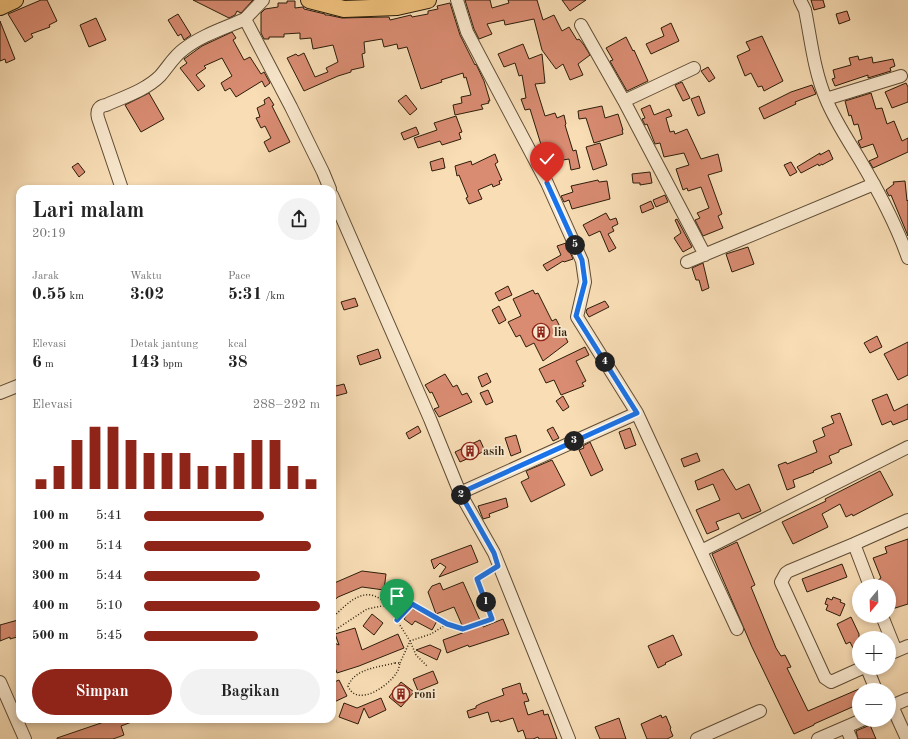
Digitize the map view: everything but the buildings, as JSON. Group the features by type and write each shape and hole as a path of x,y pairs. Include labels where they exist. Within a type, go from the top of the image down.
{"main road":[{"path":"0,7 15,0"},
{"path":"308,0 344,9 397,7 428,0"}],"street":[{"path":"121,185 98,118 98,108 148,85 159,76 175,57 186,48 205,36 245,19 263,0"},
{"path":"457,0 467,32 547,183 582,260 585,282 576,316 637,413 737,629"},
{"path":"800,0 805,10 820,84 826,99 834,116 904,232 908,258"},
{"path":"245,19 328,185"},
{"path":"581,25 624,101 705,255"},
{"path":"624,101 694,68"},
{"path":"826,99 901,76"},
{"path":"687,262 874,184"},
{"path":"336,204 430,419 460,493 494,553 569,739"},
{"path":"0,393 16,387"},
{"path":"460,493 637,413"},
{"path":"701,551 908,447"},
{"path":"852,673 831,682 825,678 781,582 786,573 789,571 908,520"},
{"path":"854,544 867,579"},
{"path":"896,650 908,646"},
{"path":"0,682 16,718"},
{"path":"896,704 908,698"},
{"path":"697,739 760,711"},
{"path":"896,718 907,739"},
{"path":"18,723 25,739"},
{"path":"818,739 852,724"},
{"path":"846,727 851,739"}],"path":[{"path":"397,620 412,604 447,624 463,629 492,619 477,579 498,566"},
{"path":"336,614 349,601 356,597 364,595 375,596 387,605 410,641 416,655 427,666"},
{"path":"336,629 367,608 387,605"},
{"path":"400,663 370,668 354,677 348,686 354,694 362,696 372,693 391,681 398,671 410,641 431,634 447,624"}],"place":[{"name":"lia","path":"541,332"},
{"name":"asih","path":"470,451"},
{"name":"roni","path":"401,694"}],"route":[{"path":"397,620 412,604 447,624 463,629 492,619 477,579 498,566 494,553 460,493 637,413 576,316 585,282 582,260 547,183"}]}
